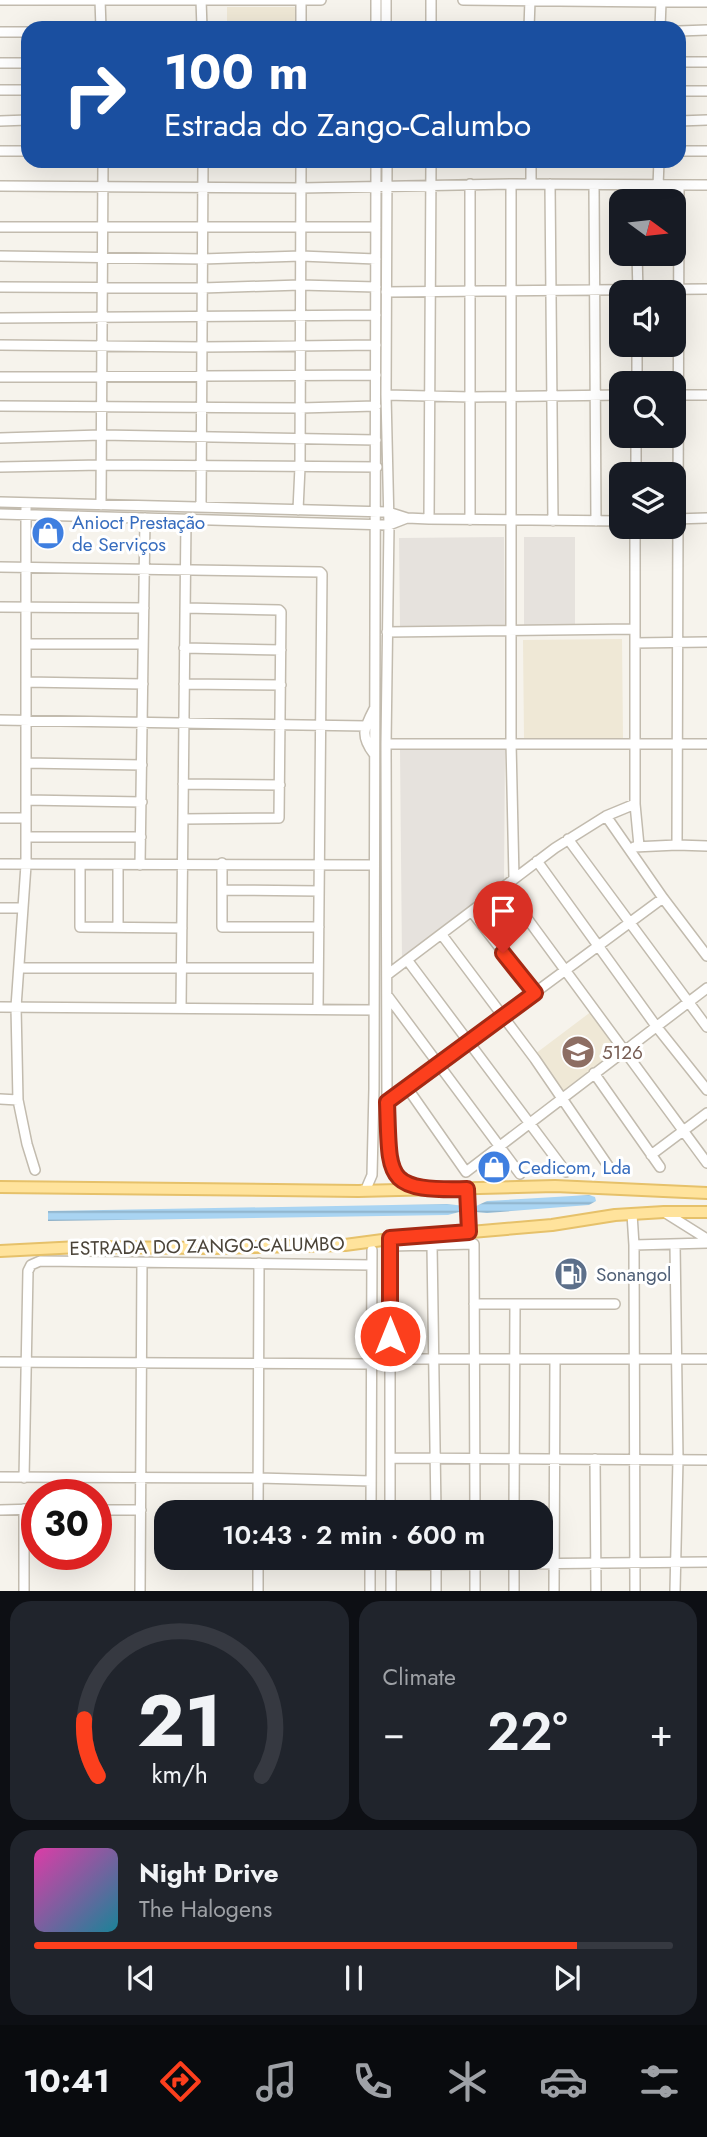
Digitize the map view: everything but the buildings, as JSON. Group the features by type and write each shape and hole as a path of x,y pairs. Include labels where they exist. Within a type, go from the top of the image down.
{"main road":[{"path":"0,1187 358,1191 566,1186 707,1194"},
{"name":"ESTRADA DO ZANGO-CALUMBO","path":"0,1251 102,1247 345,1245 552,1225 632,1214 707,1212"}],"street":[{"path":"0,0 321,0"},
{"path":"100,0 101,21"},
{"path":"301,0 301,21"},
{"path":"376,0 376,21"},
{"path":"386,0 386,21"},
{"path":"431,0 431,21"},
{"path":"463,0 707,2"},
{"path":"201,1 202,21"},
{"path":"530,1 530,21"},
{"path":"660,21 661,1"},
{"path":"686,31 707,30"},
{"path":"0,32 21,32"},
{"path":"686,62 707,62"},
{"path":"0,63 21,63"},
{"path":"0,90 21,90"},
{"path":"686,91 707,91"},
{"path":"0,121 21,120"},
{"path":"686,121 707,120"},
{"path":"0,151 21,152"},
{"path":"686,151 707,151"},
{"path":"101,505 103,168"},
{"path":"201,507 202,168"},
{"path":"298,510 301,168"},
{"path":"378,168 382,187 386,292 389,525 386,744 387,1102 390,1157 395,1174 408,1184 433,1189"},
{"path":"358,1191 366,1189 372,1175 376,227 386,168"},
{"path":"429,519 431,168"},
{"path":"531,168 531,184"},
{"path":"659,168 659,186"},
{"path":"0,186 301,188 470,184 707,185"},
{"path":"470,184 470,520"},
{"path":"511,184 510,520 514,878"},
{"path":"550,184 553,521"},
{"path":"594,185 596,521"},
{"path":"679,186 679,280"},
{"path":"0,227 376,227"},
{"path":"0,256 376,258"},
{"path":"0,287 376,287"},
{"path":"686,289 707,289"},
{"path":"386,292 609,290"},
{"path":"0,318 376,315"},
{"path":"0,345 376,345"},
{"path":"0,377 376,375"},
{"path":"386,395 609,395"},
{"path":"686,395 707,395"},
{"path":"0,406 376,406"},
{"path":"0,438 101,435 376,440"},
{"path":"0,467 377,467"},
{"path":"0,502 388,512 407,518 429,519 609,520"},
{"path":"26,503 26,865 16,1007 18,1100 35,1170"},
{"path":"0,514 389,525 407,518"},
{"path":"140,865 145,518"},
{"path":"686,519 707,518"},
{"path":"181,1008 186,519"},
{"path":"634,847 635,539"},
{"path":"676,539 677,845"},
{"path":"0,567 322,574 318,1009"},
{"path":"0,607 144,608"},
{"path":"183,819 276,819 279,816 281,724 279,610 185,608"},
{"path":"387,632 635,629"},
{"path":"635,643 707,642"},
{"path":"26,643 143,644"},
{"path":"184,648 281,650"},
{"path":"26,682 143,684"},
{"path":"184,684 281,685"},
{"path":"374,708 366,726 365,739 374,754"},
{"path":"0,720 366,726"},
{"path":"386,744 707,744"},
{"path":"26,763 142,765"},
{"path":"183,784 280,785"},
{"path":"26,800 142,802"},
{"path":"387,975 568,839 606,816 635,804"},
{"path":"606,816 634,847 663,898 707,956"},
{"path":"0,818 26,818"},
{"path":"26,837 141,837"},
{"path":"568,839 707,1027"},
{"path":"634,847 707,846"},
{"path":"537,861 656,1026 707,1090"},
{"path":"222,863 222,927 318,927"},
{"path":"0,864 373,865"},
{"path":"80,865 79,925 182,928"},
{"path":"118,865 118,927"},
{"path":"503,887 707,1163"},
{"path":"222,890 319,891"},
{"path":"387,1102 663,898"},
{"path":"0,908 23,908"},
{"path":"472,912 535,993"},
{"path":"442,935 564,1099 611,1170"},
{"path":"408,961 566,1172"},
{"path":"20,968 318,968"},
{"path":"408,1089 467,1172 707,988"},
{"path":"387,995 520,1174"},
{"path":"0,1007 374,1010"},
{"path":"594,1073 660,1167"},
{"path":"0,1099 18,1100"},
{"path":"651,1155 707,1113"},
{"path":"467,1189 469,1232"},
{"path":"664,1212 707,1241"},
{"path":"632,1214 635,1245 635,1591"},
{"path":"635,1245 707,1241"},
{"path":"390,1500 390,1242 474,1244 475,1500"},
{"path":"675,1244 678,1459 675,1591"},
{"path":"432,1245 436,1500"},
{"path":"370,1500 372,1250"},
{"path":"24,1478 28,1271 31,1265 40,1261 372,1265"},
{"path":"140,1591 142,1263"},
{"path":"258,1500 259,1263"},
{"path":"474,1304 615,1304"},
{"path":"514,1500 515,1304"},
{"path":"390,1359 707,1359"},
{"path":"554,1591 555,1359"},
{"path":"0,1362 371,1364"},
{"path":"390,1458 707,1460"},
{"path":"595,1459 596,1591"},
{"path":"0,1477 371,1481"},
{"path":"0,1510 21,1509"},
{"path":"112,1510 141,1510"},
{"path":"554,1563 707,1562"},
{"path":"24,1570 24,1591"},
{"path":"258,1570 258,1591"},
{"path":"370,1570 370,1591"},
{"path":"391,1570 391,1591"},
{"path":"436,1570 436,1591"},
{"path":"475,1570 475,1591"},
{"path":"514,1570 514,1591"}],"shaded area":[{"path":"227,7 295,7 295,21 227,21"},
{"path":"504,537 505,626 400,627 399,538"},
{"path":"524,537 575,537 575,627 524,627"},
{"path":"622,639 623,738 524,739 523,640"},
{"path":"400,749 505,750 504,880 402,961"},
{"name":"5126","path":"592,1011 620,1049 563,1092 535,1054"}],"water":[{"path":"589,1195 595,1197 596,1201 589,1205 487,1213 463,1211 448,1215 48,1221 48,1211 447,1204 474,1207 487,1201"}],"place":[{"name":"Anioct Prestação de Serviços","path":"48,533"},
{"name":"5126","path":"578,1052"},
{"name":"Cedicom, Lda","path":"494,1167"},
{"name":"Sonangol","path":"571,1274"}],"route":[{"path":"390,1336 390,1238 469,1232 467,1189 420,1188 402,1182 395,1174 390,1157 387,1102 535,993 503,953"}]}
